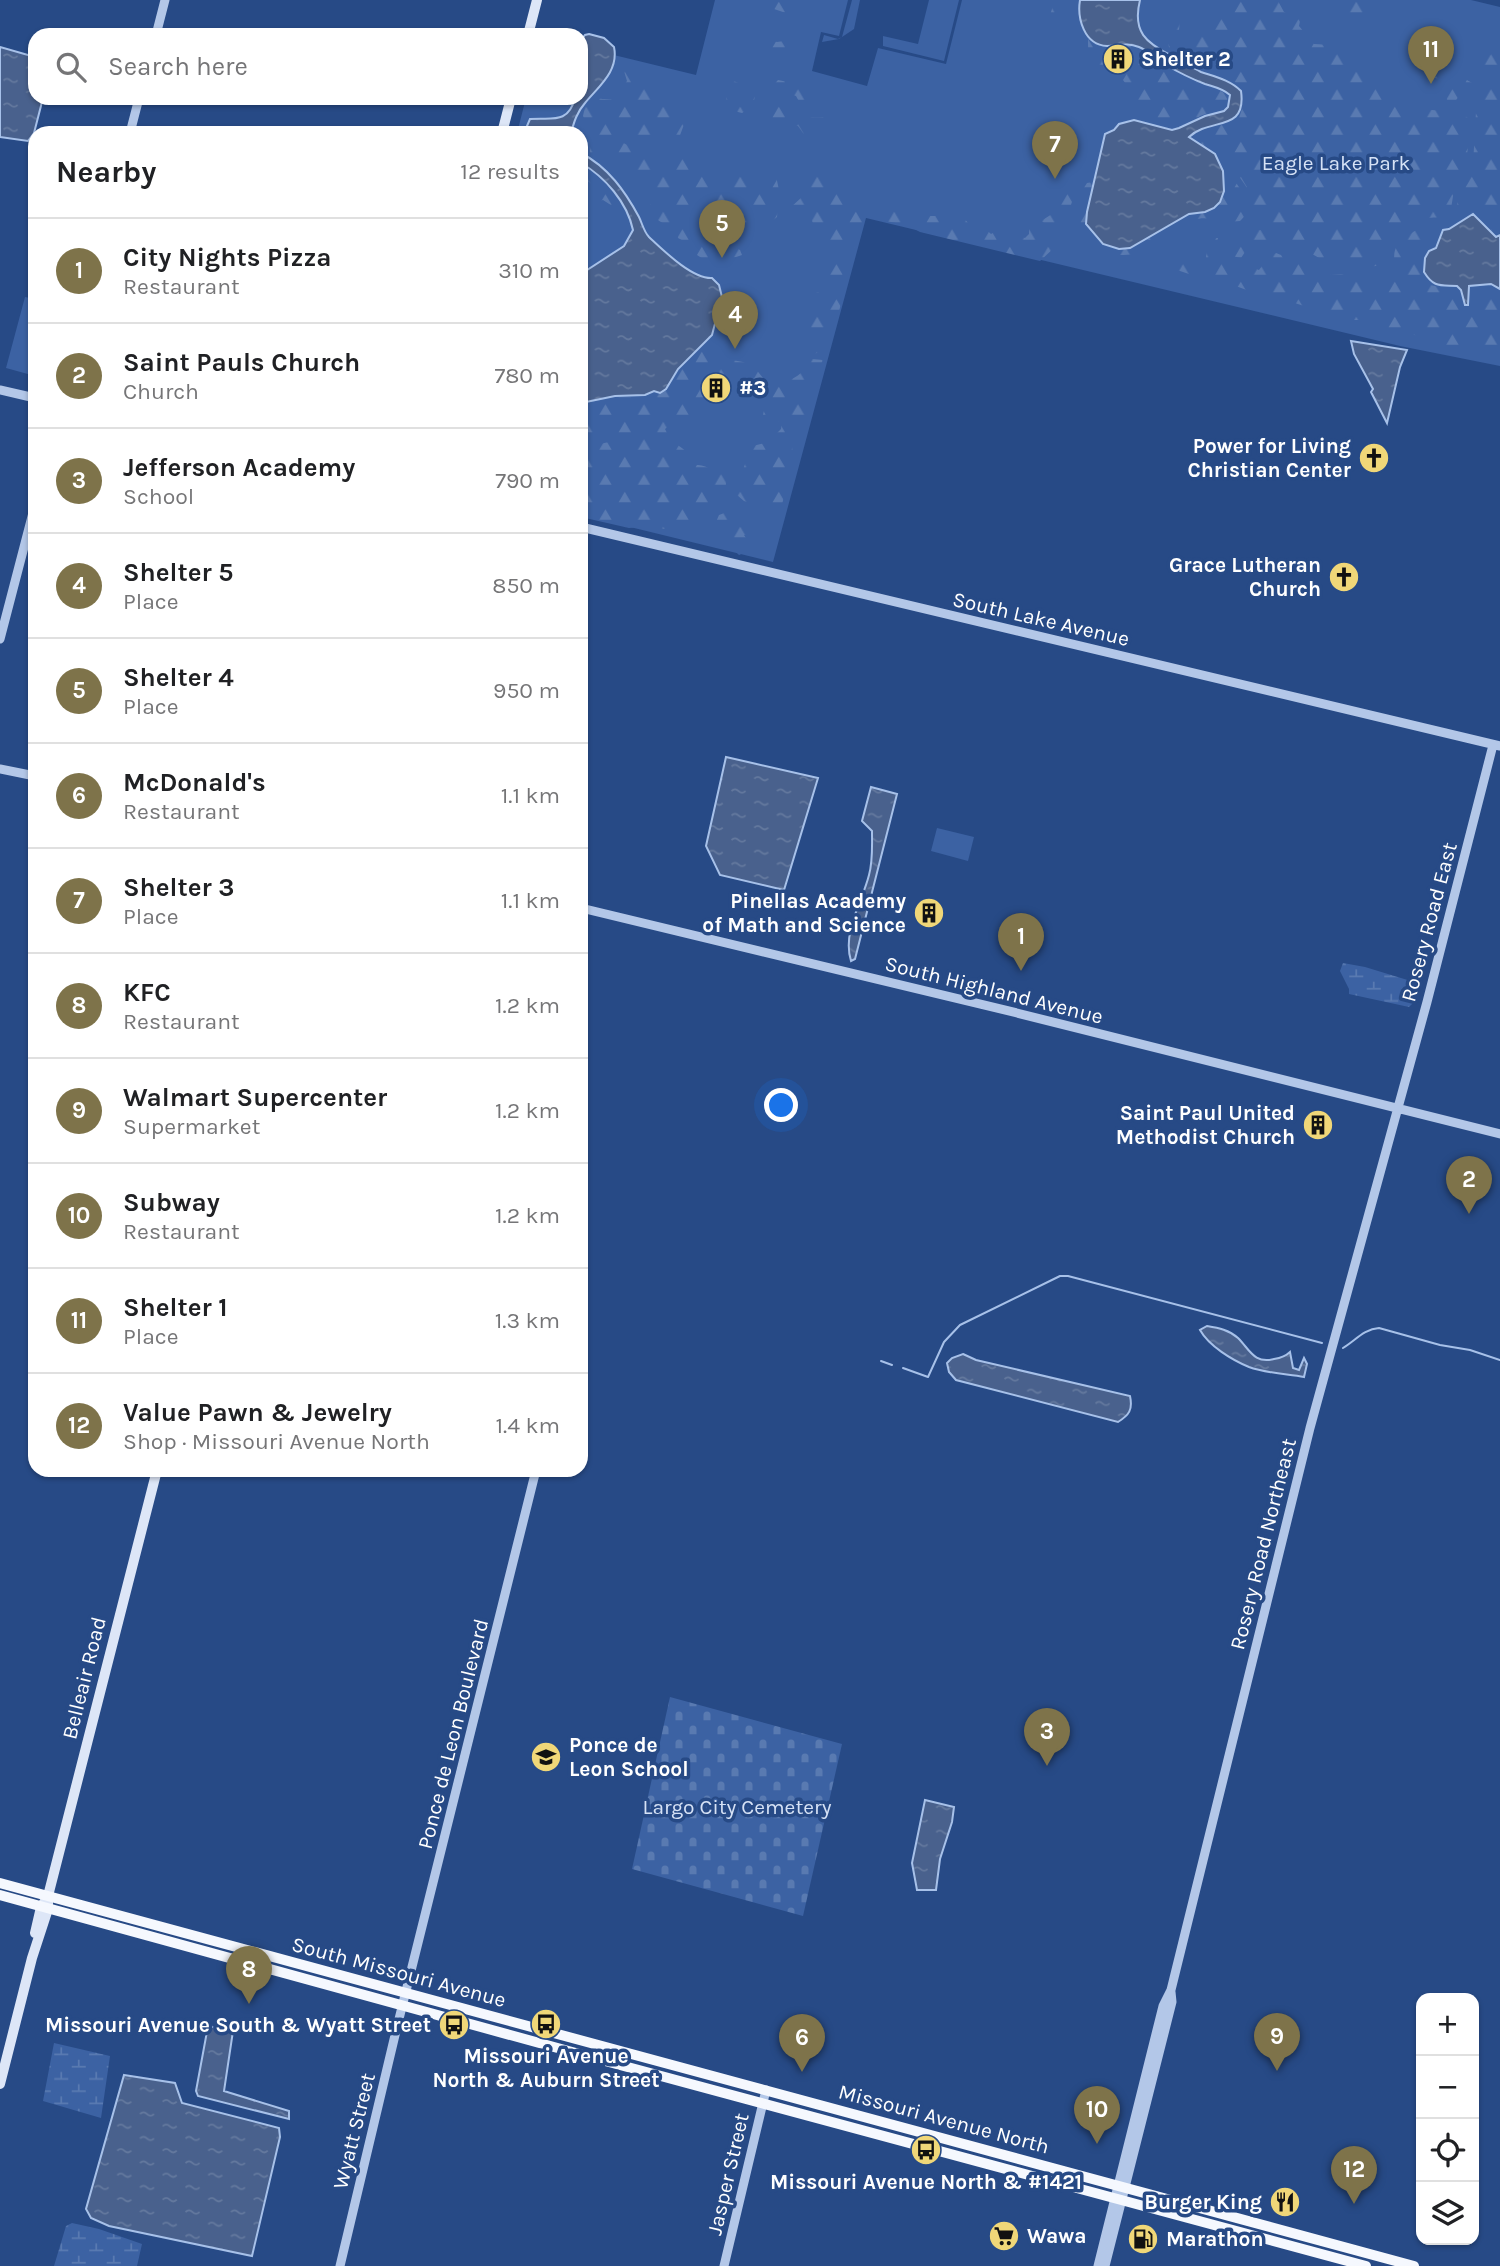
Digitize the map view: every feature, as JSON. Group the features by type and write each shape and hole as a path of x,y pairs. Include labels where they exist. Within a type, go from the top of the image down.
{"main road":[{"path":"530,28 537,0"},
{"path":"504,126 509,105"},
{"name":"Belleair Road","path":"0,2084 32,1958 35,1932 48,1896 156,1477"},
{"name":"South Missouri Avenue","path":"0,1883 586,2043"},
{"name":"South Missouri Avenue","path":"0,1895 583,2055"},
{"name":"Missouri Avenue North","path":"586,2043 1414,2266"},
{"name":"Missouri Avenue North","path":"583,2055 1366,2266"},
{"path":"882,2135 905,2136 936,2143 949,2140"},
{"path":"940,2151 952,2148 998,2158 1015,2158"},
{"path":"1241,2232 1249,2229 1303,2242 1310,2238"},
{"path":"1316,2253 1332,2244"}],"street":[{"path":"158,28 165,0"},
{"path":"132,126 137,105"},
{"path":"0,390 28,396"},
{"name":"South Lake Avenue","path":"588,529 1497,746"},
{"path":"0,639 28,532"},
{"name":"Rosery Road East","path":"1398,1108 1497,746"},
{"path":"0,769 28,775"},
{"name":"South Highland Avenue","path":"588,910 1500,1134"},
{"name":"Rosery Road Northeast","path":"1119,2199 1163,2006 1171,1990 1310,1428 1398,1108"},
{"name":"Ponce de Leon Boulevard","path":"403,2005 534,1477"},
{"name":"Wyatt Street","path":"340,2266 403,2005"},
{"name":"Jasper Street","path":"724,2266 766,2090"},
{"path":"1098,2266 1119,2199"},
{"path":"1105,2266 1119,2199"}],"green space":[{"name":"Eagle Lake Park","path":"715,0 848,0 839,36 821,32 812,71 867,86 878,48 946,64 962,0 1471,0 1500,7 1500,366 1400,346 866,218 773,562 588,517 588,126 519,126 524,105 588,105 588,49 696,75"},
{"path":"764,0 788,2 792,11 789,14 774,9 767,17 759,16 756,12"},
{"path":"852,0 860,0 854,29 842,37"},
{"path":"929,0 959,0 944,61 883,46 883,36 918,44"},
{"path":"1055,0 1065,0 1063,15 1058,28 1049,33 1050,15"},
{"path":"1220,0 1278,1 1284,12 1300,14 1307,20 1300,21 1299,26 1314,44 1332,45 1346,63 1381,76 1394,93 1404,96 1408,102 1423,103 1423,109 1456,111 1468,118 1463,135 1468,146 1466,165 1462,179 1454,190 1450,215 1419,220 1405,227 1395,237 1387,259 1381,265 1364,268 1337,261 1326,262 1307,251 1304,245 1268,226 1252,222 1252,200 1228,155 1208,149 1191,137 1198,131 1238,121 1245,100 1242,86 1177,58 1170,50 1166,32 1169,21 1180,20 1178,40 1182,45 1194,34 1194,24 1210,15"},
{"path":"1317,0 1375,0 1376,7 1371,22 1365,26 1345,17 1329,14"},
{"path":"1079,21 1090,38 1109,48 1110,64 1101,77 1091,64 1088,38 1080,30"},
{"path":"824,35 838,39 842,37 839,39 822,42"},
{"path":"759,36 777,42 784,41 786,52 792,55 751,49"},
{"path":"1128,45 1174,72 1225,93 1228,96 1226,107 1191,122 1172,126 1142,119 1150,120 1143,106 1134,101 1132,85 1128,87 1123,80 1131,67 1133,55 1126,50 1111,48"},
{"path":"1500,48 1500,103 1481,106 1464,95 1459,96 1454,103 1447,100 1441,79 1435,78 1440,68 1456,67 1465,79 1474,84 1479,83 1485,58"},
{"path":"629,63 636,66 638,72 663,89 660,94 653,93 651,107 682,109 686,119 679,138 673,143 657,132 647,138 635,139 612,134 613,139 662,155 680,150 688,141 695,145 692,166 711,176 723,178 732,172 758,179 768,175 776,176 779,190 777,217 763,228 751,220 748,222 752,243 759,246 758,252 721,235 713,218 696,211 694,226 698,230 740,250 742,255 733,258 720,248 713,253 712,259 719,265 714,266 697,255 691,245 678,238 676,231 651,216 651,191 647,180 624,160 590,153 589,129 583,116 585,106 591,99 615,98 627,81 624,71"},
{"path":"731,80 756,90 753,106 742,113 728,105 726,96"},
{"path":"778,80 808,86 820,93 820,103 813,107 801,105 796,96 771,88"},
{"path":"782,102 794,112 805,116 833,116 830,126 811,138 798,126 772,120 774,105"},
{"path":"1500,108 1500,233 1496,235 1475,214 1461,214 1457,208 1458,198 1473,165 1476,112"},
{"path":"816,167 827,182 834,184 848,198 878,212 911,207 929,216 951,220 962,216 969,224 980,224 991,234 1004,230 1025,238 1029,234 1029,227 1039,226 1053,232 1055,247 1040,261 920,232 907,225 864,217 857,244 845,261 837,319 824,345 813,355 810,326 813,294 818,292 823,296 831,289 826,270 833,260 832,253 823,246 816,246 815,227 811,219 796,219 790,216 790,208 802,197 806,176"},
{"path":"588,170 618,199 620,207 617,209 603,200 596,202 593,185 588,181"},
{"path":"1228,172 1247,202 1245,215 1240,221 1224,222 1206,218 1193,220 1154,246 1128,255 1097,250 1081,238 1078,219 1087,183 1093,182 1086,207 1086,224 1101,243 1117,249 1142,243 1180,218 1205,213 1217,206 1221,202 1225,174"},
{"path":"1072,173 1079,175 1079,179 1062,234 1041,221 1052,214 1041,203 1043,199 1058,198 1065,180"},
{"path":"1422,226 1441,228 1423,256 1422,269 1430,285 1450,289 1464,307 1471,307 1481,287 1494,287 1500,292 1500,352 1487,352 1476,347 1442,347 1410,333 1349,320 1272,294 1252,292 1206,275 1192,275 1174,269 1170,262 1174,259 1205,266 1208,241 1218,238 1216,245 1235,261 1259,270 1269,257 1276,253 1281,255 1286,263 1310,264 1331,275 1379,276 1396,270 1396,247"},
{"path":"1241,230 1261,230 1270,241 1270,247 1261,244 1254,253 1245,252 1241,258 1232,256 1233,242 1229,236"},
{"path":"25,297 28,298 28,374 6,368"},
{"path":"702,349 721,358 743,362 755,368 763,378 759,390 749,387 752,383 748,377 741,379 734,373 715,378 706,390 707,400 710,402 701,418 693,423 675,421 665,429 672,443 693,456 692,462 727,476 725,491 709,510 696,515 690,520 688,529 681,532 649,526 629,528 588,519 588,452 595,445 609,442 601,424 593,434 588,434 588,402 610,397 645,397 658,394 668,388 677,370"},
{"path":"812,359 823,360 807,392 808,421 803,430 798,429 792,442 793,462 784,473 783,483 787,485 778,520 766,514 762,492 755,494 753,504 737,495 748,447 765,443 772,449 778,443 775,435 781,429 782,422 771,421 766,426 762,419 767,398 777,382 798,376"},
{"path":"727,512 735,516 744,514 751,520 751,534 744,535 753,549 739,555 731,547 733,539 728,529 722,530 716,522 719,515"},
{"path":"937,828 974,837 968,861 931,851"},
{"path":"1343,963 1416,983 1413,1003 1409,1007 1349,994 1340,971"},
{"name":"Largo City Cemetery","path":"670,1697 842,1744 803,1916 632,1869"},
{"path":"54,2043 110,2056 101,2118 43,2101"},
{"path":"72,2223 142,2244 137,2266 54,2266 66,2226"}],"water":[{"path":"1080,0 1140,0 1138,20 1148,41 1197,70 1227,81 1241,91 1241,104 1233,119 1207,127 1189,137 1215,154 1223,171 1224,191 1220,202 1205,212 1189,214 1130,248 1119,249 1103,244 1086,224 1105,134 1119,124 1134,120 1172,130 1179,128 1224,111 1228,107 1230,95 1175,70 1139,47 1126,44 1107,46 1093,41 1081,22"},
{"path":"588,34 604,38 614,47 615,56 607,78 588,101"},
{"path":"0,47 28,55 28,105 41,105 36,126 28,126 28,141 0,137"},
{"path":"584,105 573,126 527,126 530,119 558,118 572,107"},
{"path":"588,157 622,189 649,237 687,269 712,278 719,285 722,297 712,335 678,369 666,389 660,393 654,391 645,395 615,396 588,402 588,269 624,246 633,230 620,200 588,168"},
{"path":"1473,214 1496,237 1500,235 1500,289 1491,284 1469,286 1468,305 1465,305 1461,290 1457,286 1438,285 1431,281 1424,272 1425,258 1429,251 1436,248 1443,230"},
{"path":"1351,341 1407,350 1400,367 1387,423 1354,354"},
{"path":"726,757 818,778 784,890 720,875 706,846"},
{"path":"871,787 897,794 855,959 851,961 851,928 871,864 872,831 862,821"},
{"path":"1207,1326 1231,1333 1253,1355 1262,1360 1280,1358 1290,1352 1293,1368 1299,1370 1304,1358 1307,1364 1304,1377 1262,1371 1235,1361 1204,1336 1200,1330"},
{"path":"963,1354 976,1360 1130,1396 1130,1409 1118,1422 956,1380 949,1372 947,1363"},
{"path":"925,1800 954,1807 940,1859 936,1890 917,1890 912,1863"},
{"path":"208,2026 233,2031 224,2091 289,2111 289,2119 198,2096 196,2091"},
{"path":"124,2075 175,2083 182,2103 279,2128 280,2137 252,2256 109,2226 91,2218 86,2209"}],"waterway":[{"path":"903,1368 928,1377 944,1342 960,1325 1060,1276 1322,1343"},
{"path":"1343,1348 1364,1333 1379,1328 1500,1360"},
{"path":"881,1361 892,1365"}],"place":[{"name":"Shelter 2","path":"1118,59"},
{"name":"Shelter 1","path":"1431,84"},
{"name":"Shelter 3","path":"1055,179"},
{"name":"Shelter 4","path":"722,258"},
{"name":"Shelter 5","path":"735,349"},
{"name":"#3","path":"716,388"},
{"name":"Power for Living Christian Center","path":"1374,458"},
{"name":"Grace Lutheran Church","path":"1344,577"},
{"name":"Pinellas Academy of Math and Science","path":"929,913"},
{"name":"City Nights Pizza","path":"1021,971"},
{"name":"Saint Paul United Methodist Church","path":"1318,1125"},
{"name":"Saint Pauls Church","path":"1469,1214"},
{"name":"Ponce de Leon School","path":"546,1757"},
{"name":"Jefferson Academy","path":"1047,1766"},
{"name":"KFC","path":"249,2004"},
{"name":"Missouri Avenue North & Auburn Street","path":"546,2024"},
{"name":"Missouri Avenue South & Wyatt Street","path":"454,2025"},
{"name":"Walmart Supercenter","path":"1277,2071"},
{"name":"McDonald's","path":"802,2072"},
{"name":"Subway","path":"1097,2144"},
{"name":"Missouri Avenue North & #1421","path":"926,2150"},
{"name":"Burger King","path":"1285,2202"},
{"name":"Value Pawn & Jewelry","path":"1354,2204"},
{"name":"Wawa","path":"1004,2236"},
{"name":"Marathon","path":"1143,2239"}]}
